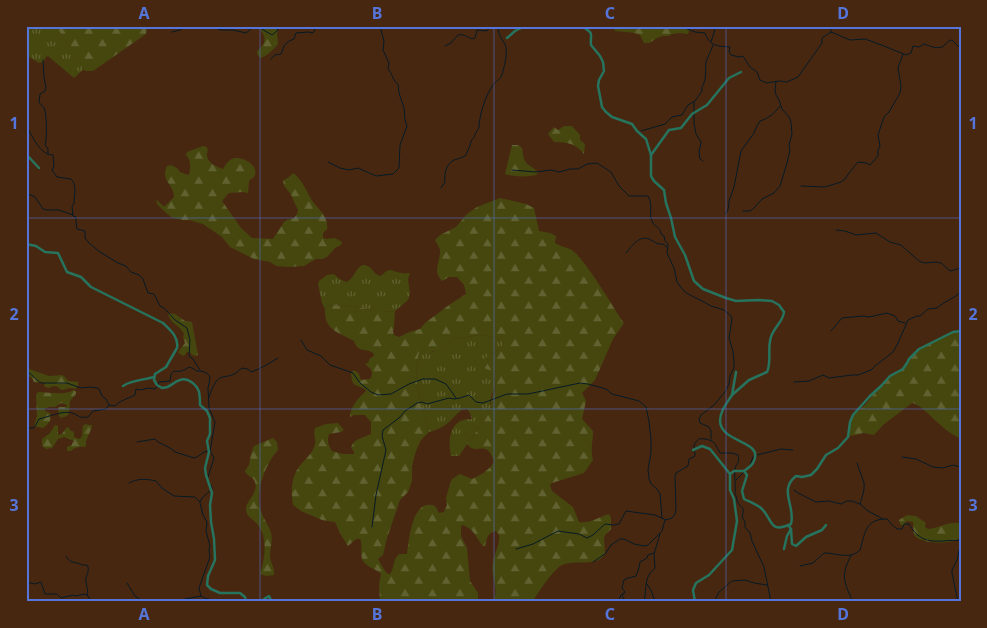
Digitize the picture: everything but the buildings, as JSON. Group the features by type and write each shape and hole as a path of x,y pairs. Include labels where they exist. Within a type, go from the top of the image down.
{"street":[{"path":"506,38 525,26"},
{"path":"582,26 591,32 592,45 604,62 604,70 598,86 602,107 612,117 634,125 637,131 646,139 651,155 651,176 664,190 675,237 685,255 694,281 704,289 736,301 772,301 779,305 784,312 783,318 770,338 768,370 764,374 749,380 732,395 723,410 720,420 722,429 728,435 752,448 755,453 753,462 744,471 736,471 730,474"},
{"path":"651,155 670,130 681,128 692,114 707,105 730,78 741,72"},
{"path":"26,154 39,168"},
{"path":"26,244 36,246 45,252 58,254 67,272 81,277 91,287 170,329 178,344 166,367 155,374 154,377 127,383 123,386"},
{"path":"744,471 747,475 742,491 744,498 761,508 770,523 776,527 791,524 793,518 787,488 790,480 796,476 811,476 826,455 838,448 848,437 853,415 890,376 902,369 919,348 952,332 961,331"},
{"path":"732,395 736,372"},
{"path":"154,377 154,382 162,388 170,387 179,380 184,379 192,382 198,390 200,405 207,411 210,418 210,434 207,441 209,452 205,468 212,493 210,505 215,560 208,576 207,584 211,589 220,593 240,593 245,597 246,602"},
{"path":"695,449 702,446 710,449 730,474 730,490 734,499 737,521 732,550 709,575 696,582 693,590 695,602"},
{"path":"788,525 791,529 792,544 796,546 806,537 822,530 826,525"},
{"path":"784,549 791,529"},
{"path":"264,602 264,598 269,596 272,602"}],"green space":[{"path":"26,26 56,26 84,69 74,78 48,56 43,62 39,63 26,55"},
{"path":"56,26 147,27 146,34 93,71 85,71"},
{"path":"262,26 279,26 277,33 278,44 260,58 257,51 264,41 264,36 260,29"},
{"path":"688,26 689,30 688,34 672,34 659,37 649,43 644,43 640,35 615,31 611,27"},
{"path":"564,126 572,126 580,135 580,140 585,144 584,154 574,145 554,142 548,134 554,127 558,130"},
{"path":"512,145 518,145 522,148 524,160 538,173 536,175 513,176 505,174"},
{"path":"206,146 208,149 209,161 218,167 223,169 229,161 239,158 250,162 254,168 255,175 249,181 248,193 229,193 222,201 241,228 252,238 273,239 284,222 294,218 297,214 298,210 283,181 293,173 301,181 326,220 327,229 323,233 323,238 335,238 342,242 341,245 323,259 316,259 304,266 276,266 270,262 254,259 230,247 222,237 203,224 171,217 157,204 156,199 165,206 174,197 165,175 167,166 171,165 188,175 190,167 189,159 186,155 187,152"},
{"path":"500,198 526,204 534,208 539,231 556,236 555,243 576,253 624,323 613,339 595,380 582,393 586,401 582,419 593,431 593,460 584,473 550,485 552,491 573,507 579,522 590,521 609,514 611,529 604,538 605,554 596,561 562,565 546,582 533,602 493,602 496,592 492,567 499,535 496,531 491,533 485,546 483,546 472,531 462,525 461,536 467,548 470,581 478,593 478,602 380,602 379,584 381,574 368,566 362,559 360,539 356,539 348,546 335,522 322,520 301,511 293,505 292,492 295,474 314,447 315,428 326,424 338,423 344,430 329,434 328,443 332,451 343,454 354,454 351,447 353,444 357,440 371,434 371,422 365,415 350,417 353,406 366,391 353,383 351,373 356,371 361,380 370,379 372,372 365,364 368,363 374,354 358,348 354,341 333,330 327,322 325,309 333,305 364,308 372,312 395,311 394,335 399,337 420,329 425,323 466,294 464,285 457,277 449,277 442,281 437,274 440,250 435,240 440,235 456,227 467,214 477,207","holes":["480,335 493,337 504,342 503,345 499,350 485,358 483,366 493,371 496,386 488,415 467,444 474,449 488,450 494,462 484,472 472,479 460,474 452,479 444,512 439,513 435,506 427,505 421,508 413,521 407,554 399,554 395,559 392,571 388,574 378,559 383,555 400,500 408,492 412,481 412,466 416,451 421,440 429,432 420,403 417,383 416,373 419,353 425,349 430,352 439,350 446,347 453,339"]},
{"path":"362,265 366,265 381,276 389,270 410,273 408,279 410,293 408,300 395,311 372,312 364,308 333,305 325,309 322,303 319,281 327,275 333,274 341,280 349,281"},
{"path":"168,313 175,314 185,321 192,322 198,355 194,356 187,352 184,356 178,352 185,343 184,334 170,319"},
{"path":"961,331 961,439 952,434 922,408 912,403 883,425 874,435 863,433 849,436 850,423 853,416 865,405 881,385 892,375 903,369 920,348 950,333"},
{"path":"480,335 493,337 504,342 502,347 489,356 490,370 493,371 496,386 492,394 488,415 483,423 459,456 451,456 450,437 454,426 464,420 472,419 467,409 464,409 444,426 429,432 420,403 417,383 416,373 419,353 425,349 432,352 446,347 453,339"},
{"path":"26,368 49,376 62,375 68,381 78,382 78,386 75,389 63,390 54,386 48,388 44,386 45,383 34,382 32,378 26,375"},
{"path":"74,390 76,394 70,401 67,416 61,418 59,416 59,407 66,407 67,405 61,403 55,407 44,409 50,413 51,418 50,422 43,428 34,426 37,416 36,395 38,392 61,393"},
{"path":"85,424 92,425 92,427 85,447 77,447 67,451 67,447 72,445 74,441 64,437 58,439 52,448 46,449 42,446 42,439 50,433 55,425 58,426 58,435 62,434 68,427 73,431 74,437 80,439"},
{"path":"273,438 277,442 278,450 269,462 259,494 261,511 272,536 270,558 274,575 266,576 260,574 264,556 263,536 258,525 248,515 246,510 256,486 253,479 245,471 249,465 254,446"},
{"path":"907,515 916,516 926,523 925,527 928,529 952,523 961,523 961,537 957,540 946,542 932,542 920,539 914,534 913,522 907,521 903,526 900,524 899,520"}],"waterway":[{"path":"172,32 186,26"},
{"path":"209,26 221,30 246,33 253,27 260,28 272,35 278,30 277,26"},
{"path":"271,59 275,55 281,54 284,46 294,39 296,33 313,33 317,26"},
{"path":"328,162 349,170 358,168 376,176 393,174 399,168 400,145 407,126 398,84 388,69 389,63 383,50 384,41 380,26"},
{"path":"445,46 451,43 458,35 473,39 477,30 487,31 491,26"},
{"path":"441,188 445,182 445,173 449,164 466,155 471,141 479,128 488,93 501,77 506,50 499,34 498,26"},
{"path":"634,26 639,26"},
{"path":"680,26 695,32 705,33 711,43 730,47 731,55 743,56 750,67 757,72 760,80 767,83 787,82 798,77 822,43 822,38 831,32"},
{"path":"711,42 716,26"},
{"path":"830,26 831,31"},
{"path":"831,32 850,40 865,39 906,55 911,53 913,46 919,47 924,44 940,48 952,40 961,49"},
{"path":"641,131 665,124 672,117 682,115 688,105 695,101 702,91 706,62 713,45"},
{"path":"801,186 825,187 841,182 858,162 870,165 878,156 880,146 878,135 884,117 900,93 901,86 898,68 903,54"},
{"path":"43,60 46,87 45,91 40,94 39,102 45,111 45,145 48,149 48,154"},
{"path":"743,211 750,211 762,199 774,193 780,186 787,163 792,134 791,122 782,109 776,95 776,82"},
{"path":"694,102 694,123 696,134 701,142 700,159 703,161"},
{"path":"725,214 728,210 734,187 741,151 760,121 766,119 780,106"},
{"path":"26,125 40,148 44,152 53,155 54,166 52,170 57,177 71,179 74,183 74,203 72,207 73,216 76,217 77,229 85,231 85,238 100,252 139,275 143,279 148,293 154,294 160,306 187,328 190,340 189,356 200,370"},
{"path":"512,170 536,172 551,170 559,172 597,163 611,172 619,186 629,196 648,196 651,204 651,218 668,244 667,253 674,268 677,282 685,292 711,306 724,310 732,319 729,338 733,351 734,368 729,384 714,405 701,415 699,419 700,423 709,427 711,439"},
{"path":"26,193 35,197 43,209 59,210 73,215"},
{"path":"836,230 856,235 876,233 890,242 901,245 919,261 924,263 941,263 950,271 961,268"},
{"path":"626,253 636,242 645,238 667,247"},
{"path":"794,382 809,381 823,375 829,378 858,375 871,370 893,352 908,320 920,316 928,309 937,308 961,292"},
{"path":"831,331 842,318 869,317 887,313 895,316 898,321 905,323"},
{"path":"301,340 307,350 321,356 330,365 353,373 360,383 378,395 391,394 423,379 435,379 446,384 456,398"},
{"path":"209,397 213,386 220,378 233,374 242,368 248,369 251,372 255,371 278,358"},
{"path":"26,428 34,428 39,419 60,413 69,412 80,417 88,417 93,411 106,409 109,405 115,406 135,395 136,389 155,389 159,382 170,381 171,374 174,371 191,368 207,373 210,378 208,388 209,408 215,422 210,451 214,458 208,477"},
{"path":"26,372 42,383 67,383 81,388 97,388 109,405"},
{"path":"372,527 376,495 386,450 382,436 383,430 405,411 422,402 427,404 469,395 476,402 483,403 507,394 528,394 580,383 606,389 612,394 639,401 646,407 651,439 649,479 660,494 662,518"},
{"path":"137,442 155,439 175,452 194,458 207,451"},
{"path":"516,549 533,544 558,531 579,534 587,538 605,524 619,524 626,511 655,515 666,520 672,518 676,509 676,473 688,466 689,459 695,456 694,445 697,440 705,439 713,442 720,453 738,455 735,468 735,494 737,501 743,509 742,517 745,527 750,533 764,567 771,602"},
{"path":"757,455 781,449 793,450"},
{"path":"750,465 753,457"},
{"path":"902,457 916,459 933,467 943,468 953,465 961,467"},
{"path":"857,463 864,486 860,504"},
{"path":"736,480 744,472"},
{"path":"129,483 142,479 156,481 162,488 174,496 195,497 200,502"},
{"path":"200,502 212,489 211,485"},
{"path":"794,490 816,502 829,501 841,504 852,501 860,504 868,511 883,519 887,519 897,529 902,529 904,524 909,524 923,539 938,541 961,540"},
{"path":"200,503 207,522 206,531 210,546 210,557 199,588 201,596"},
{"path":"800,566 813,563 824,553 848,555 856,553 860,550 864,534 869,526 877,520 883,519"},
{"path":"593,562 605,554 611,545 620,539 634,544 648,545 662,531 665,520"},
{"path":"644,602 646,584 650,573 655,568 654,554 660,534"},
{"path":"958,602 952,570 957,560 961,542"},
{"path":"626,602 622,596 625,592 622,588 624,580 636,576 640,562 647,558 648,555 654,553"},
{"path":"851,555 845,569 844,578 853,602"},
{"path":"66,556 71,561 87,565 87,595 92,602"},
{"path":"714,602 719,592 732,581 745,580 767,585"},
{"path":"26,582 35,584 41,582 45,594 57,594 61,598 73,595 87,595"},
{"path":"127,583 135,596 144,602"},
{"path":"647,584 654,599 661,602"},
{"path":"618,602 623,593"},
{"path":"176,602 201,596 207,599 228,602"}]}
